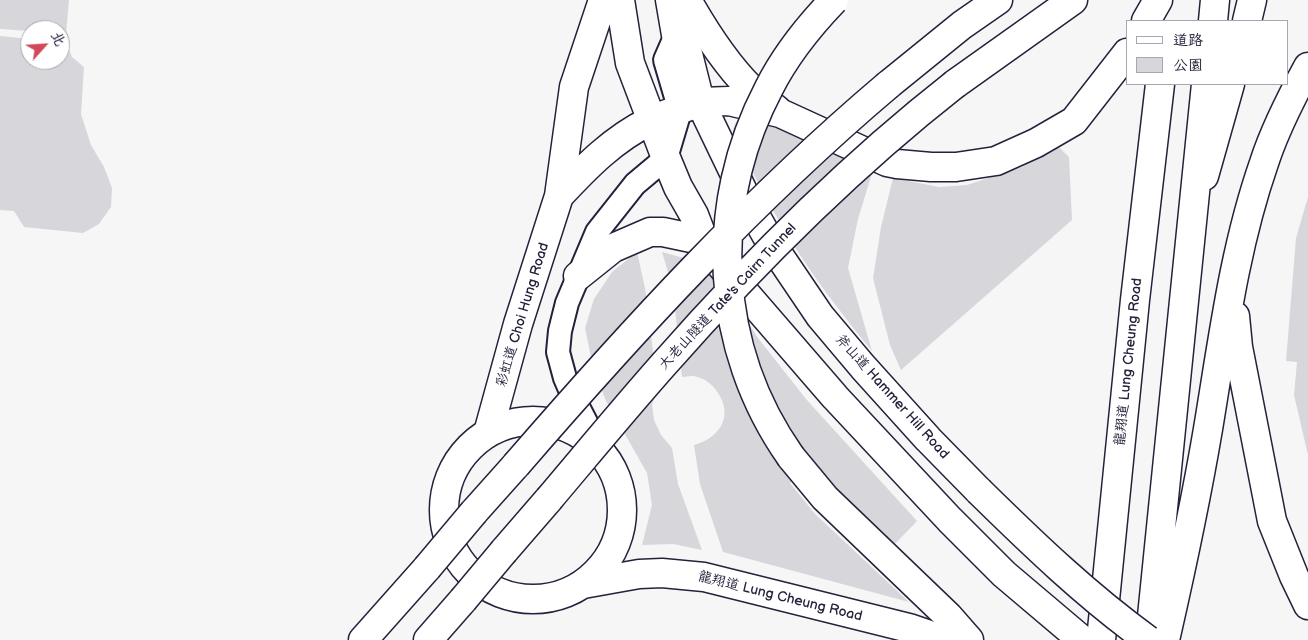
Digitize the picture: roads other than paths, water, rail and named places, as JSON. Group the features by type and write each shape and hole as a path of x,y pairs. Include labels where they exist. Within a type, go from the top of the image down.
{"main road":[{"name":"彩虹道 Choi Hung Road","path":"488,433 518,324 559,196 574,87 603,0"},
{"path":"620,0 630,63 678,187 694,215 707,249"},
{"path":"670,0 676,35 688,54 690,106"},
{"path":"687,0 698,20 738,75 750,88 780,112 887,162 897,164 931,168 976,165 996,160 1036,143 1074,120 1126,54"},
{"path":"834,0 808,29 769,86 744,145 736,171 728,224 727,265 729,291 741,356 751,385 774,433 791,457 825,498 948,616 969,640"},
{"path":"363,640 560,414 702,259 838,126 934,48 998,0"},
{"name":"大老山隧道 Tate's Cairn Tunnel","path":"428,640 663,365 732,290 792,229 861,163 911,119 955,84 1073,0"},
{"path":"1147,20 1160,0"},
{"path":"1160,0 1161,20"},
{"path":"1213,20 1215,0"},
{"path":"1247,20 1252,0"},
{"path":"1165,640 1207,432 1231,288 1245,225 1264,162 1288,104 1308,67"},
{"name":"龍翔道 Lung Cheung Road","path":"1101,640 1135,300 1160,85"},
{"path":"1149,640 1206,85"},
{"path":"1194,212 1230,85"},
{"name":"彩虹道 Choi Hung Road","path":"559,196 594,159 617,140 651,120 690,106 729,101 780,112"},
{"name":"斧山道 Hammer Hill Road","path":"690,106 797,284 820,316 863,367 979,492 1050,560 1081,587 1149,640"},
{"path":"578,276 613,248 650,232 663,232 696,239 707,249 835,397 950,520 1004,574 1082,640"},
{"path":"1231,288 1238,347 1272,521 1290,568 1308,605"},
{"path":"523,421 541,421 559,425 576,432 592,443 604,457 617,480 622,506 622,519 618,538 610,556 602,567 583,584 573,590 552,598 528,599 512,597 482,583 469,572 455,553 446,527 444,511 449,480 455,466 464,453 488,433 505,425 523,421"},
{"name":"龍翔道 Lung Cheung Road","path":"583,584 639,574 662,573 704,577 909,628 944,640"}],"street":[{"path":"604,457 574,400 565,378 558,352 560,331 567,303 598,232 634,184 666,158 690,106"}]}
